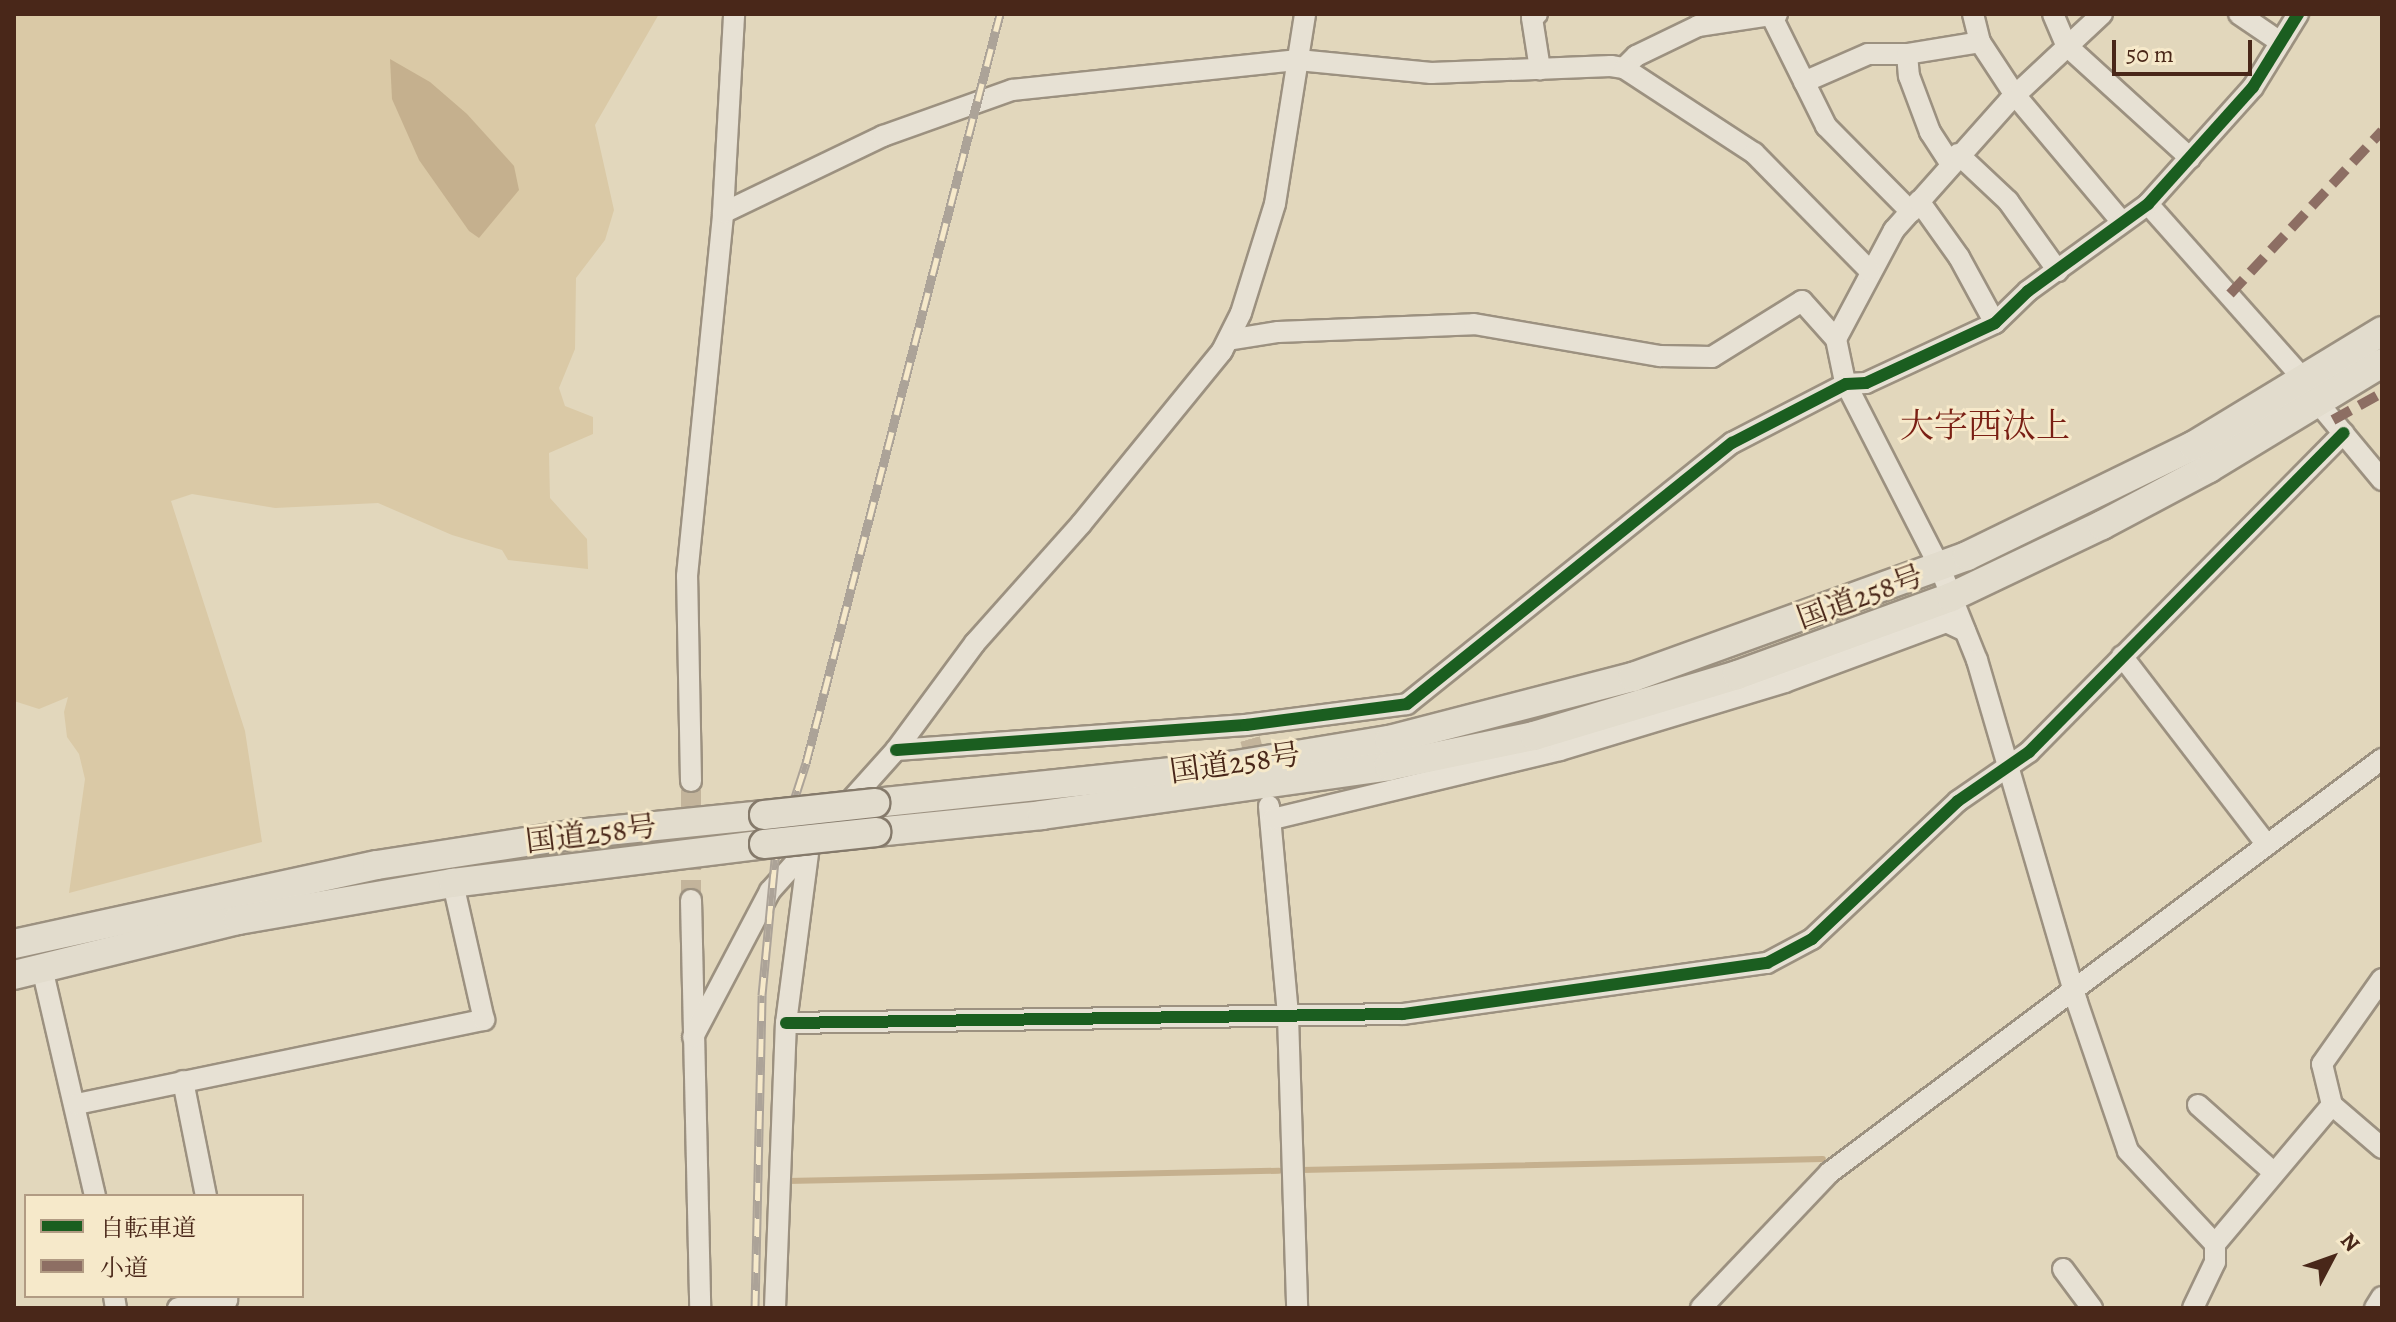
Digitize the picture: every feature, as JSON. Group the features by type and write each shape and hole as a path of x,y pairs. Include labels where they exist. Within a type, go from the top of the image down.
{"highway":[{"name":"国道258号","path":"14,975 238,920 453,883 1270,785 1534,736 1737,675 1951,597 2115,518 2312,392 2382,331"},
{"name":"国道258号","path":"14,944 377,865 577,834 1236,765 1389,740 1633,677 1940,568 2193,446 2382,363"}],"street":[{"path":"691,781 687,576 723,213 734,14"},
{"path":"693,1037 770,891 896,750 975,643 1081,524 1228,340 1275,204 1305,14"},
{"path":"1537,14 1532,18 1540,69"},
{"path":"1973,14 1980,42 2015,95 2122,222"},
{"path":"2053,14 2066,45 2190,158"},
{"path":"1836,339 1870,271 1915,206 1954,158 2066,45 2102,14"},
{"path":"2239,14 2280,42"},
{"path":"896,750 1248,732 1407,704 1732,443 1846,384 1866,383 1995,323 2028,291 2148,204 2253,87 2298,14"},
{"path":"1624,68 1636,56 1698,26 1774,16 1826,126 1915,206 1959,257 1995,323"},
{"path":"1804,82 1868,54 1907,54 1980,42"},
{"path":"1907,54 1909,76 1930,132 1954,158 2008,201 2058,271"},
{"path":"723,213 883,136 1012,90 1298,60 1431,73 1624,68 1754,153 1870,271"},
{"path":"2148,204 2312,392 2382,480"},
{"path":"1228,340 1278,332 1474,324 1660,356 1712,357 1802,301 1836,339 1846,384 1940,568 1965,631 2074,990 2128,1151 2215,1244"},
{"path":"786,1023 1403,1014 1767,963 1812,939 1958,801 1992,775 2007,772 2344,433"},
{"path":"1297,1308 1288,1016 1271,812 1560,750 1785,682 1946,622 1965,631"},
{"path":"2122,656 2267,845"},
{"path":"1701,1308 1829,1173 2382,759"},
{"path":"775,1308 786,1023 809,847"},
{"path":"77,1104 484,1020 453,883"},
{"path":"691,900 700,1308"},
{"path":"42,968 77,1104 95,1194"},
{"path":"2382,979 2322,1064 2332,1105 2382,1148"},
{"path":"183,1081 206,1194"},
{"path":"2198,1105 2272,1171"},
{"path":"2193,1308 2215,1262 2215,1244 2272,1171 2332,1105"},
{"path":"2063,1269 2092,1308"},
{"path":"2375,1308 2382,1297"},
{"path":"178,1308 229,1301"}],"shaded area":[{"path":"14,14 659,14 595,125 614,210 605,240 576,278 575,349 559,388 565,406 593,417 593,434 549,453 550,498 587,539 588,569 508,560 502,550 452,535 378,503 275,508 192,494 171,501 245,731 262,842 69,893 85,779 79,754 67,737 64,712 68,697 39,709 14,701"},
{"path":"390,59 430,82 467,114 514,166 519,190 479,238 469,231 419,160 392,99"}],"waterway":[{"path":"1301,1170 1823,1159"},
{"path":"787,1181 1279,1171"}],"tunnel":[{"path":"1250,739 1259,771"},
{"path":"691,781 691,900"}],"railway":[{"path":"755,1308 762,995 775,859 806,763 1000,14"}],"marked path":[{"path":"2230,294 2382,131"},
{"path":"2333,420 2382,393"}],"cycle path":[{"path":"896,750 1246,725 1407,704 1732,443 1846,384 1866,383 1995,323 2028,291 2148,204 2253,87 2298,14"},
{"path":"786,1023 1403,1014 1767,963 1812,939 1958,801 2029,752 2344,433"}],"district":[{"name":"大字西汰上","path":"1985,426"}]}
